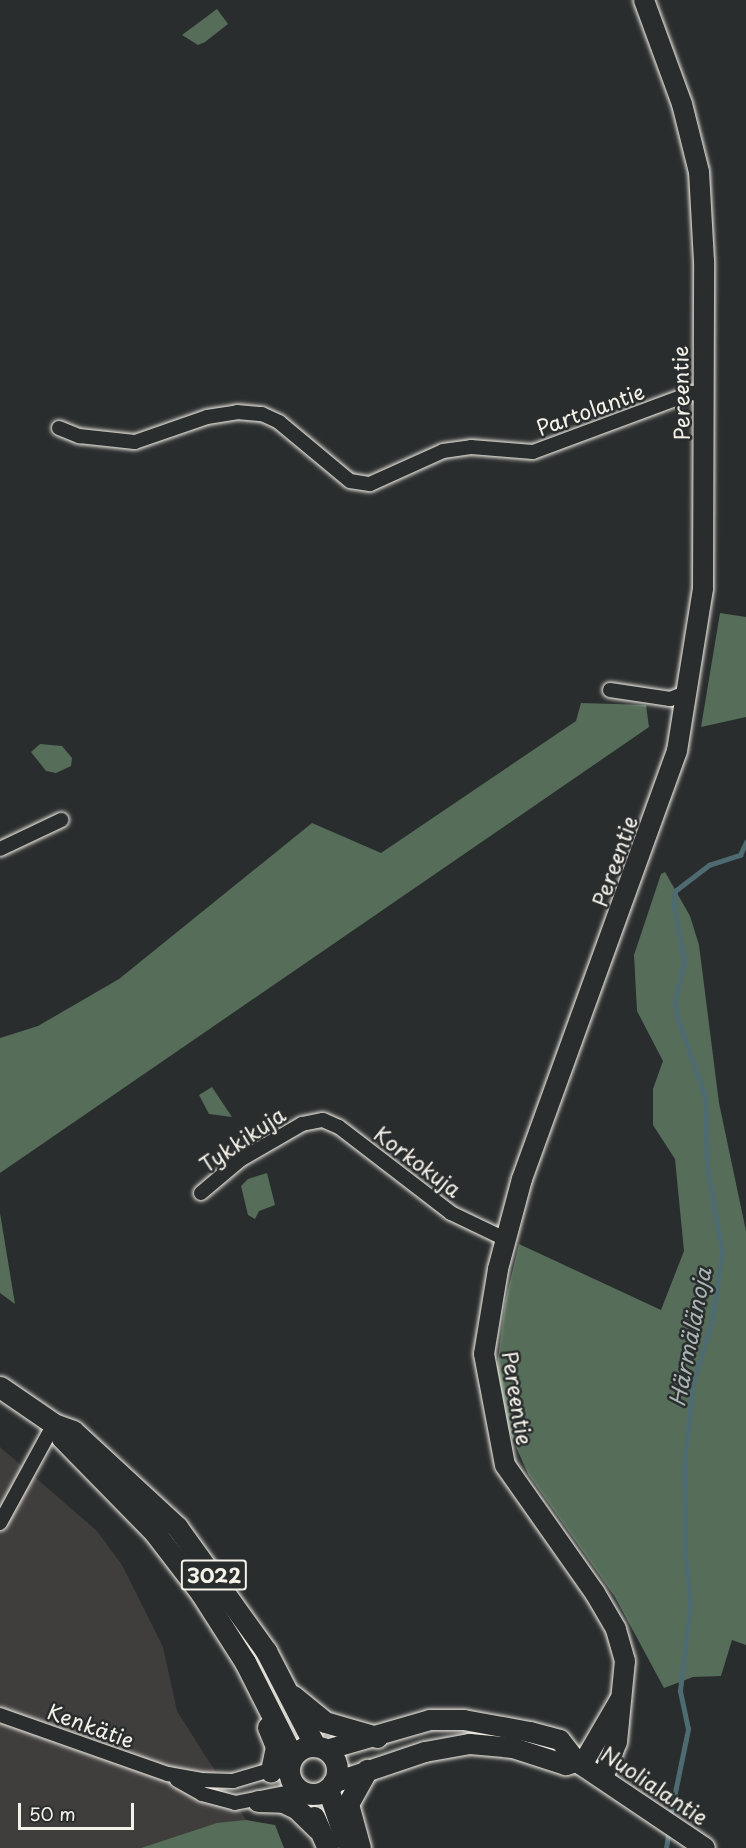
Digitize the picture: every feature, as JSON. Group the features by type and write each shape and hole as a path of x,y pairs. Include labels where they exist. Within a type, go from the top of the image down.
{"main road":[{"name":"3022","path":"0,1387 54,1424 73,1431 177,1527 244,1617 321,1748"},
{"name":"3022","path":"54,1424 66,1444 155,1533 201,1593 245,1662 241,1673 285,1764"},
{"path":"290,1694 325,1722 377,1737"},
{"path":"328,1848 303,1792 291,1779 285,1764 305,1748 321,1748 335,1762 331,1786 348,1848"},
{"path":"360,1848 348,1804 367,1770"},
{"path":"303,1792 331,1786"},
{"path":"258,1801 283,1802 296,1808 318,1829"}],"street":[{"name":"Pereentie","path":"603,1778 617,1742 625,1661 616,1629 595,1593 505,1465 484,1354 505,1239 547,1106 626,900 675,759 703,588 704,396 699,172 685,113 644,0"},
{"name":"Partolantie","path":"59,428 87,437 135,441 207,417 237,412 262,414 279,422 350,481 370,484 443,451 471,447 534,452 692,393 704,396"},
{"path":"610,690 670,699 686,693"},
{"path":"0,849 61,820"},
{"name":"Korkokuja","path":"308,1122 332,1123 451,1213 505,1239"},
{"name":"Tykkikuja","path":"201,1193 235,1164 308,1122"},
{"path":"0,1523 54,1424"},
{"path":"580,1764 623,1695"},
{"name":"Kenkätie","path":"0,1715 168,1774 220,1782 285,1764"},
{"name":"Nuolialantie","path":"321,1748 377,1737 430,1720 464,1720 560,1740 580,1764 705,1848"},
{"name":"Nuolialantie","path":"331,1786 367,1770 425,1752 470,1744 513,1748 566,1766 580,1764"},
{"name":"Kenkätie","path":"168,1774 202,1794 221,1800 258,1801 303,1792"}],"shaded area":[{"path":"0,1447 97,1531 122,1565 163,1647 177,1711 246,1820 275,1825 284,1848 0,1848"}],"green space":[{"path":"217,9 228,24 205,42 198,45 182,35"},
{"path":"720,613 746,617 746,717 701,727"},
{"path":"581,703 646,705 649,727 0,1173 0,1038 38,1026 119,979 312,823 381,853 576,721"},
{"path":"40,744 62,746 72,758 71,766 56,773 46,771 31,752"},
{"path":"665,872 690,916 699,945 719,1103 746,1231 746,1645 732,1640 721,1676 693,1677 664,1688 615,1597 528,1474 506,1424 496,1375 505,1302 519,1244 661,1310 684,1251 675,1159 653,1125 653,1089 663,1061 637,1011 634,955 661,874"},
{"path":"212,1087 232,1117 209,1114 199,1095"},
{"path":"267,1173 275,1205 259,1211 255,1219 248,1215 241,1186 248,1179"},
{"path":"0,1213 15,1304 0,1293"},
{"path":"246,1820 275,1825 284,1848 141,1848 217,1823"}],"waterway":[{"name":"Härmälänoja","path":"670,1817 688,1729 680,1691 690,1604 685,1553 684,1464 693,1384 712,1319 722,1254 707,1166 705,1097 677,1017 675,1001 684,962 674,908 675,891 709,865 740,855 746,842"},
{"name":"Härmälänoja","path":"666,1848 669,1829"}]}
